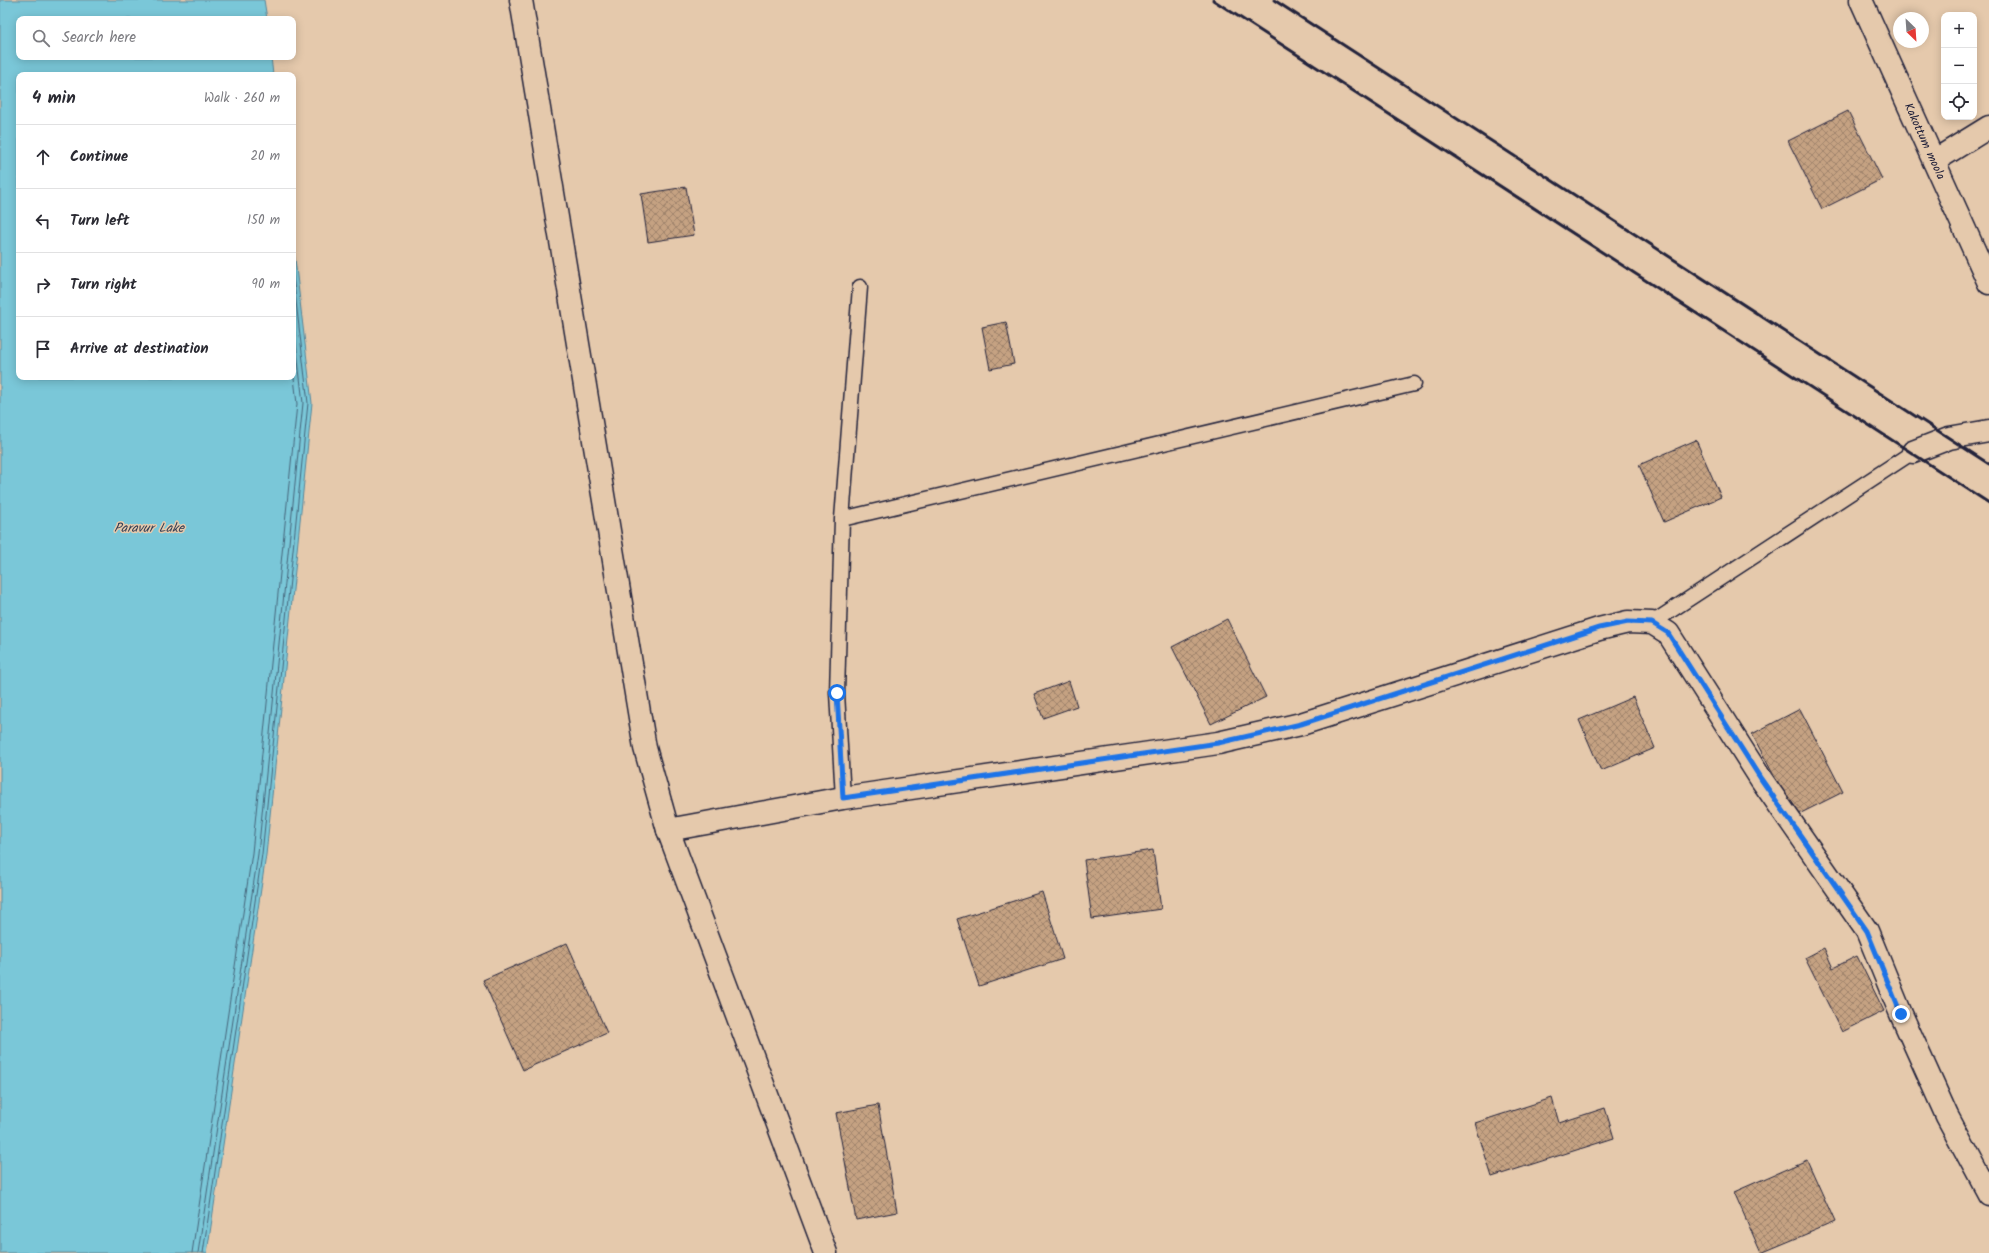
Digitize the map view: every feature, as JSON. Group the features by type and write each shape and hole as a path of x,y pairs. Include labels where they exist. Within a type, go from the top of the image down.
{"street":[{"path":"522,0 645,748 668,830 826,1253"},
{"name":"Kakottum moola","path":"1861,0 1989,283"},
{"path":"1934,161 1989,127"},
{"path":"1913,452 1949,438 1989,431"},
{"path":"668,830 843,798 1218,743 1301,724 1599,628 1628,622 1652,623 1668,633 1761,779 1867,931 1901,1014 1947,1116 1989,1194"}],"lane":[{"path":"843,798 837,693 842,519 860,287"},
{"path":"842,519 1414,384"},
{"path":"1652,623 1913,452"}],"water":[{"name":"Paravur Lake","path":"0,0 264,0 267,16 16,16 16,60 271,60 273,72 16,72 16,380 296,380 296,267 312,403 266,855 207,1253 0,1253"}],"building":[{"path":"1848,111 1882,179 1822,209 1788,141"},
{"path":"686,187 694,235 648,242 641,194"},
{"path":"1006,322 1014,364 990,369 982,327"},
{"path":"1696,440 1721,497 1664,522 1639,465"},
{"path":"1227,619 1266,697 1211,724 1172,647"},
{"path":"1069,681 1077,706 1043,718 1034,694"},
{"path":"1633,697 1655,748 1601,771 1579,720"},
{"path":"1800,709 1843,792 1795,816 1752,734"},
{"path":"1153,850 1161,909 1092,919 1084,860"},
{"path":"1042,892 1063,959 979,986 957,919"},
{"path":"567,943 607,1033 523,1070 483,980"},
{"path":"1824,948 1833,968 1857,956 1884,1011 1842,1032 1805,958"},
{"path":"1552,1098 1559,1123 1605,1108 1614,1138 1492,1177 1475,1123"},
{"path":"878,1105 897,1212 856,1220 836,1113"},
{"path":"1807,1160 1835,1222 1761,1253 1734,1192"}],"railway":[{"path":"1213,0 1989,503"},
{"path":"1274,0 1989,464"}],"route":[{"path":"837,693 843,798 1218,743 1301,724 1599,628 1628,622 1652,623 1668,633 1761,779 1867,931 1901,1014"}]}
